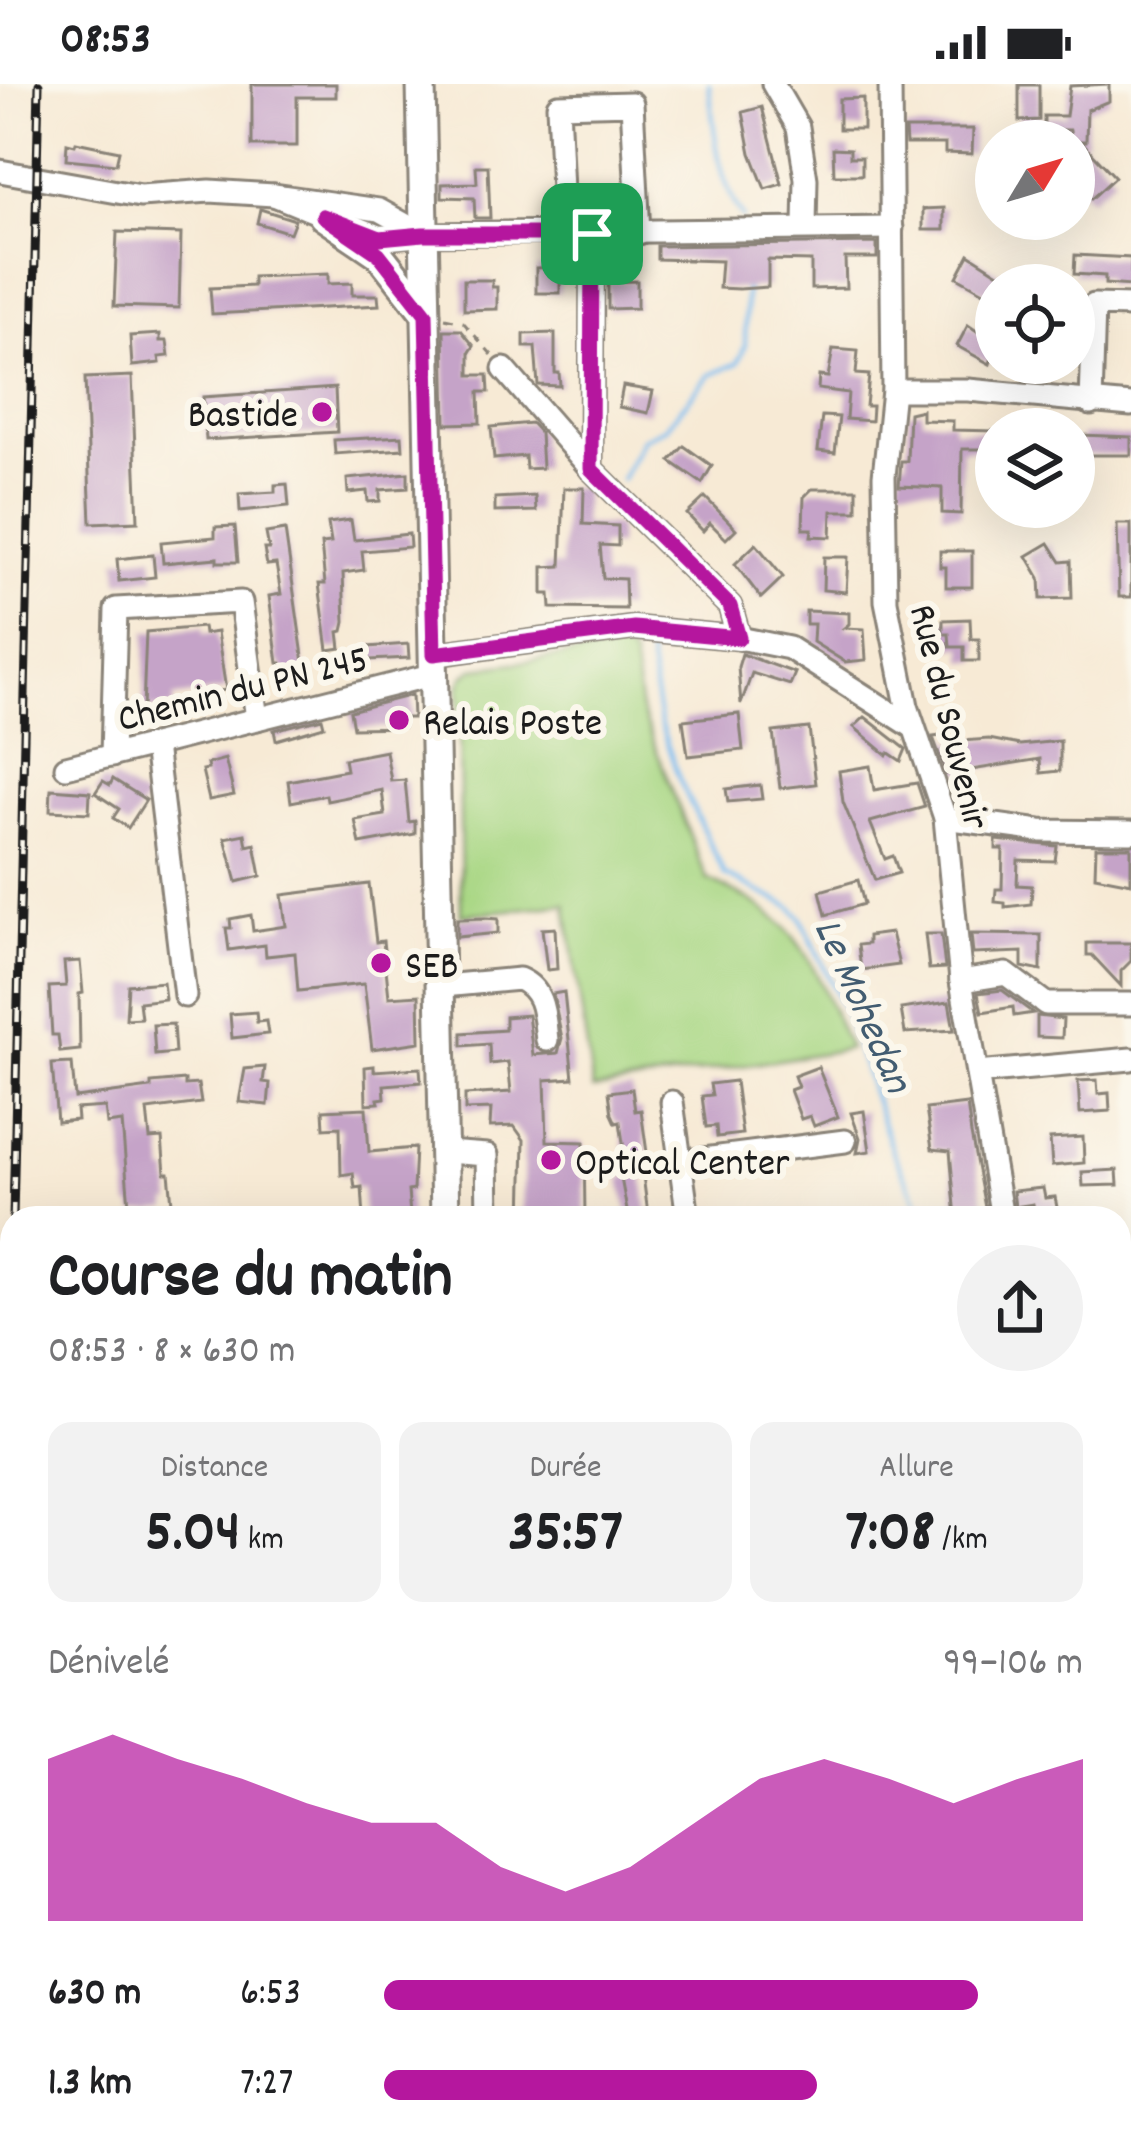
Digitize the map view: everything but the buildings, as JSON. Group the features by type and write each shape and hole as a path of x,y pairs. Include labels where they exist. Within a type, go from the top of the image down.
{"main road":[{"path":"421,84 445,1206"},
{"path":"323,216 379,254 426,314"}],"street":[{"path":"773,84 798,127 806,178 805,226"},
{"name":"Rue du Souvenir","path":"890,84 893,390 884,476 886,601 914,727 945,818 961,981 1000,1206"},
{"path":"564,233 558,105 632,104 639,233"},
{"path":"0,170 71,187 140,196 210,191 379,210 423,234"},
{"path":"274,195 380,238 892,227"},
{"path":"591,469 592,234"},
{"path":"1091,404 1094,305 1131,306"},
{"path":"504,369 591,469 730,606 739,638"},
{"path":"893,390 968,390 1131,405"},
{"path":"112,756 116,609 242,602 257,719"},
{"name":"Chemin du PN 245","path":"66,767 257,719 435,664 634,628 789,648 914,727"},
{"path":"155,745 185,997"},
{"path":"945,818 1040,831 1131,832"},
{"path":"961,981 1006,974 1046,1004 1131,1004"},
{"path":"443,986 528,982 538,993 547,1040"},
{"path":"976,1073 1131,1059"},
{"path":"672,1102 686,1206"},
{"path":"680,1162 845,1141"},
{"path":"446,1152 487,1155 488,1206"}],"path":[{"path":"426,314 464,322 504,369"}],"green space":[{"path":"624,647 633,658 641,711 707,879 765,910 800,945 849,1049 593,1089 566,904 461,915 459,688 463,677 473,669"}],"waterway":[{"name":"Le Mohedan","path":"709,84 722,171 743,218"},
{"name":"Le Mohedan","path":"622,479 643,438 665,428 709,375 738,363 745,346 746,283"},
{"name":"Le Mohedan","path":"647,644 660,723 679,779 725,875 800,916 843,1007 892,1151 920,1206"}],"railway":[{"path":"13,1206 39,84"}],"place":[{"name":"Bastide","path":"322,412"},
{"name":"Relais Poste","path":"399,720"},
{"name":"SEB","path":"381,963"},
{"name":"Optical Center","path":"551,1160"}],"route":[{"path":"323,216 380,238 592,234 591,469 730,606 739,638 634,628 434,654 426,314 379,254 323,216"}]}
